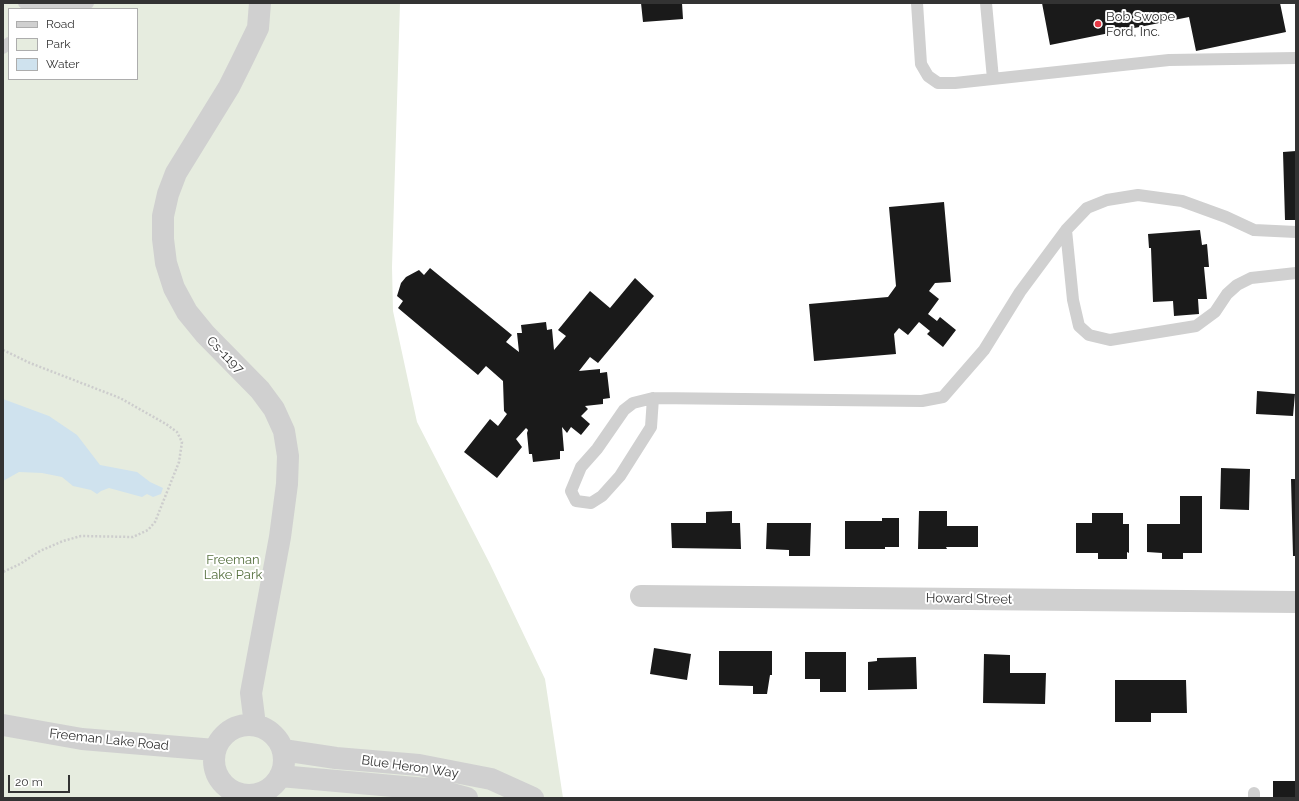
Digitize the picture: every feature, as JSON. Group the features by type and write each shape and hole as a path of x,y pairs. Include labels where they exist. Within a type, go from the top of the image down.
{"street":[{"name":"Cs-1197","path":"255,725 251,694 280,537 287,484 288,456 284,431 274,409 260,390 205,334 187,312 174,288 166,263 163,239 163,216 168,194 176,173 229,87 258,28 260,3"},
{"name":"Howard Street","path":"641,596 1296,602"},
{"path":"242,725 255,725 269,730 278,739 283,750 284,765 280,776 270,788 261,795 243,794 228,788 220,779 214,765 215,750 220,739 229,731 242,725"},
{"name":"Freeman Lake Road","path":"3,726 82,739 215,750"},
{"name":"Blue Heron Way","path":"283,750 336,758 419,765 491,779 533,798"},
{"name":"Blue Heron Way","path":"280,776 438,790 467,798"}],"lane":[{"path":"24,3 58,8"},
{"path":"75,8 88,3"},
{"path":"917,3 921,64 928,76 938,83 993,79 1170,60 1296,58"},
{"path":"986,3 993,79"},
{"path":"653,398 651,427 620,476 602,496 591,503 576,501 571,491 581,467 597,448 624,410 632,403 653,398 922,401 943,397 984,350 1020,292 1066,230 1087,208 1107,200 1138,195 1182,201 1226,217 1254,230 1296,232"},
{"path":"1066,230 1073,300 1078,326 1089,335 1110,340 1196,326 1214,312 1227,294 1237,285 1251,278 1296,273"}],"path":[{"path":"3,350 30,363 120,398 166,424 177,432 182,442 179,462 155,522 148,530 133,537 81,536 40,551 20,564 3,572"}],"green space":[{"name":"Freeman Lake Park","path":"3,3 400,3 392,267 393,311 417,422 490,564 545,679 563,798 3,798"}],"water":[{"path":"3,399 49,416 77,435 100,465 137,472 150,482 163,488 161,494 153,497 147,494 142,497 109,488 97,494 91,490 73,486 62,477 42,473 19,472 3,481"}],"building":[{"path":"641,3 682,3 683,19 643,22"},
{"name":"Bob Swope Ford, Inc.","path":"1042,3 1280,3 1286,32 1196,51 1189,17 1050,45"},
{"path":"1296,151 1296,220 1285,220 1283,152"},
{"path":"944,202 951,282 935,283 929,291 939,299 928,314 937,321 940,317 956,330 943,347 927,334 930,331 919,322 908,335 899,328 894,334 896,354 814,361 809,304 888,297 896,286 889,207"},
{"path":"1200,230 1202,245 1207,244 1209,267 1204,267 1207,299 1198,299 1199,314 1174,316 1173,301 1153,302 1151,248 1149,248 1148,234"},
{"path":"430,268 512,335 506,342 519,352 517,333 522,333 521,325 546,322 547,330 552,329 554,350 566,336 558,330 590,291 610,308 635,278 654,296 598,363 590,357 579,371 600,369 600,373 607,372 610,398 603,399 603,404 585,406 588,409 581,416 590,424 581,435 571,427 567,433 562,427 564,451 560,451 560,459 533,462 532,454 529,454 528,430 526,428 516,439 522,447 497,478 464,452 490,419 498,426 507,414 504,411 503,381 486,366 478,375 398,308 403,301 397,296 401,283 406,277 419,270 424,275"},
{"path":"1257,391 1295,394 1293,416 1256,414"},
{"path":"1221,468 1250,469 1249,510 1220,509"},
{"path":"1291,479 1296,479 1296,556 1293,556"},
{"path":"1180,496 1202,496 1202,553 1183,553 1183,559 1162,559 1162,553 1147,552 1147,524 1180,524"},
{"path":"732,511 732,523 740,523 741,549 672,548 671,523 706,523 706,512"},
{"path":"919,511 947,511 947,526 978,526 978,547 918,549"},
{"path":"1092,513 1123,513 1123,524 1129,524 1129,553 1127,552 1127,559 1098,559 1098,553 1076,553 1076,523 1092,523"},
{"path":"882,518 899,518 899,547 885,547 885,549 845,549 845,521 882,521"},
{"path":"767,523 811,523 810,556 789,556 789,550 766,549"},
{"path":"654,648 691,654 687,680 650,674"},
{"path":"719,651 772,651 772,675 770,675 767,694 753,694 753,686 719,685"},
{"path":"805,652 846,652 846,692 820,692 820,679 805,679"},
{"path":"984,654 1010,655 1010,673 1046,673 1045,704 983,703"},
{"path":"916,657 917,689 868,690 868,662 877,661 877,658"},
{"path":"1115,680 1186,680 1187,713 1151,713 1151,722 1115,722"},
{"path":"1273,781 1296,781 1296,798 1273,798"}],"place":[{"name":"Bob Swope Ford, Inc.","path":"1098,24"}]}
